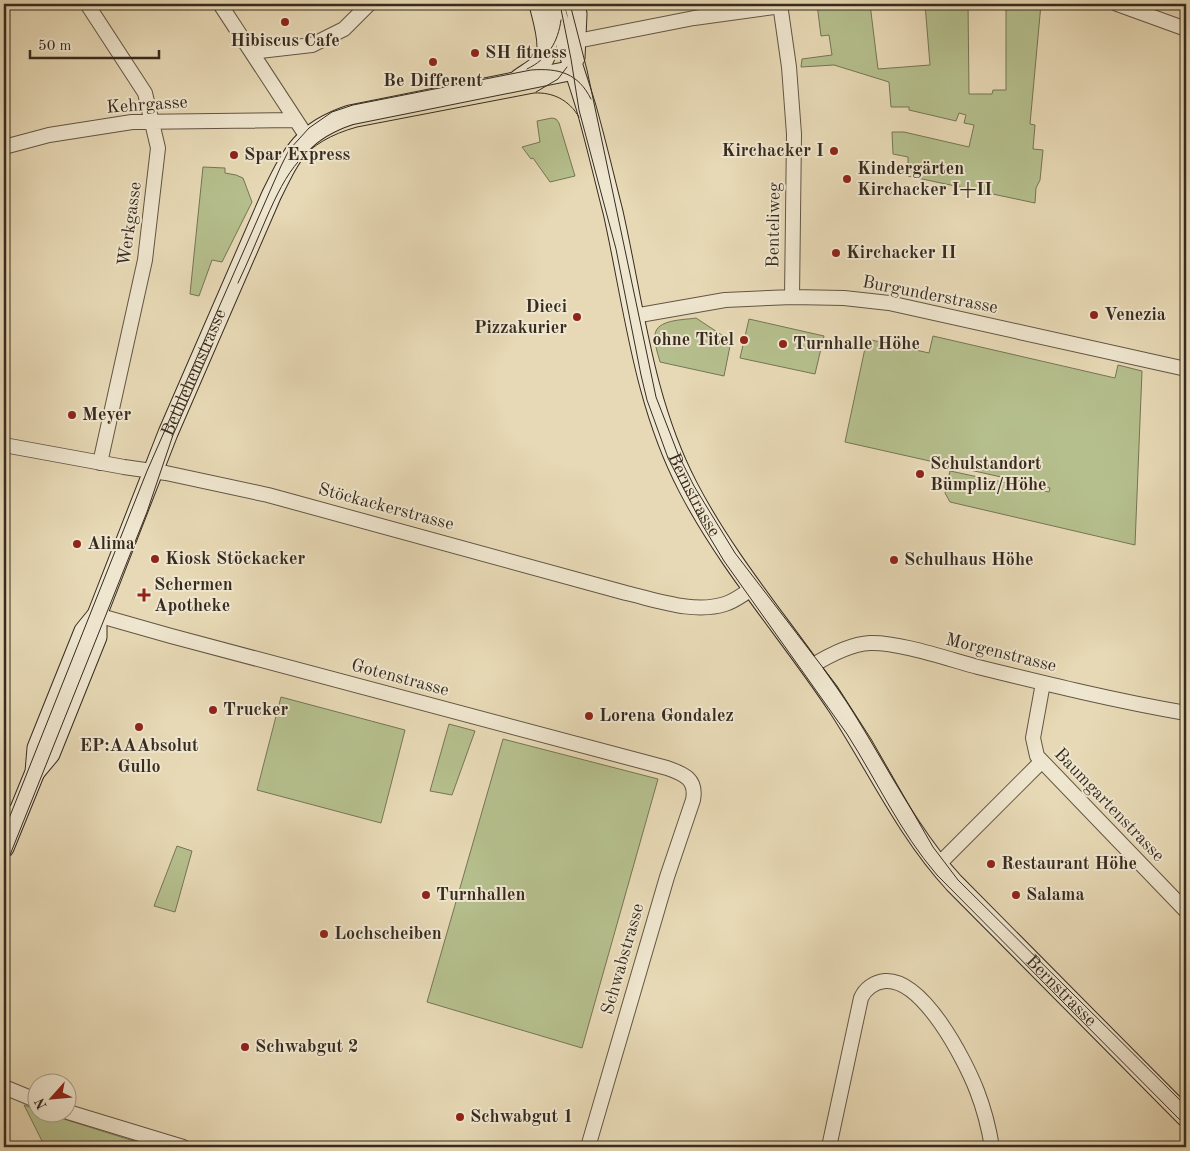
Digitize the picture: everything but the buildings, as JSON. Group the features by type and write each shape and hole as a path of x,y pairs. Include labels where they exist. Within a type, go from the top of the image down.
{"street":[{"name":"Werkgasse","path":"87,4 145,93 158,148 145,260 100,463"},
{"path":"220,4 307,137"},
{"path":"252,52 312,45 344,29 369,4"},
{"path":"514,82 544,59 548,48 539,4"},
{"name":"Bernstrasse","path":"554,4 587,109 613,215 652,399 674,459 702,512 752,589 810,666 859,738 910,826 938,865 1186,1117"},
{"name":"Bernstrasse","path":"574,4 577,14 577,41 574,70"},
{"path":"691,4 694,18"},
{"path":"1117,4 1186,29"},
{"path":"577,41 694,18 781,5"},
{"name":"Benteliweg","path":"781,5 789,67 794,134 792,297"},
{"name":"Bethlehemstrasse","path":"4,848 10,814 34,772 37,748 84,631 97,615 168,433 271,196 291,157 307,137 324,126 350,115 574,70"},
{"name":"Kehrgasse","path":"4,148 49,135 152,120 296,120"},
{"name":"Burgunderstrasse","path":"634,316 725,300 792,297 844,298 885,302 1186,369"},
{"name":"Stöckackerstrasse","path":"4,445 188,477 289,500 617,590 679,604 702,607 723,604 752,589"},
{"name":"Gotenstrasse","path":"97,615 180,639 667,768 685,775 691,782"},
{"name":"Morgenstrasse","path":"810,666 827,657 861,645 877,644 922,652 1121,702 1186,713"},
{"name":"Baumgartenstrasse","path":"1043,683 1033,738 1035,752 1041,762 1186,911"},
{"path":"938,865 1041,762"},
{"name":"Schwabstrasse","path":"588,1147 667,877 693,800 694,790 691,782"},
{"path":"829,1147 861,998 864,992 872,985 889,981 902,984 916,994 932,1012 952,1041 968,1068 978,1092 992,1147"},
{"path":"4,1087 28,1097"},
{"path":"78,1115 183,1147"}],"green space":[{"path":"817,4 870,4 878,69 930,65 925,4 968,4 969,94 992,94 993,90 1006,90 1006,4 1041,4 1030,124 1035,125 1033,149 1043,150 1040,180 1036,188 1035,203 908,176 908,157 893,154 892,132 904,132 969,147 974,125 964,123 966,115 959,113 956,121 909,110 909,107 891,107 889,82 834,65 801,67 802,59 832,55 829,35 821,36"},
{"path":"556,119 559,123 575,176 550,182 533,158 531,159 522,147 540,142 537,121"},
{"path":"203,167 225,168 225,173 243,178 252,202 222,262 212,260 199,296 190,294"},
{"path":"696,318 731,341 724,376 660,362 655,335 660,326 672,321"},
{"name":"Turnhalle Höhe","path":"749,319 824,336 815,374 740,358"},
{"path":"933,336 1115,378 1118,365 1142,371 1135,545 950,502 945,493 950,471 1049,492 1050,488 845,442 867,339 929,353"},
{"path":"281,697 405,730 381,823 257,790"},
{"path":"449,724 475,731 452,795 430,791"},
{"path":"503,739 658,779 582,1048 427,1002"},
{"path":"177,846 192,851 175,912 154,906"},
{"path":"78,1123 153,1147 73,1147 69,1143 44,1145 34,1124"}],"tram line":[{"path":"560,4 579,110 616,249 647,400 668,458 703,526 724,561 847,734 900,824 924,859 937,875 1186,1126"},
{"path":"570,4 587,70 656,397 678,454 694,486 735,553 837,686 871,739 933,847 958,880 1186,1106"},
{"path":"527,69 541,60 551,49 560,28 561,20"},
{"path":"536,92 558,79 567,67"},
{"path":"4,831 147,471 289,150 309,128 332,112 353,105 531,70 550,70 567,74 580,83 591,99"},
{"path":"238,283 281,186 299,161 310,150 338,133 357,127 534,93 548,94 560,98 579,117"},
{"path":"4,870 147,512 173,435 213,343"}],"railway":[{"path":"1168,4 1186,11"}],"place":[{"name":"Hibiscus Cafe","path":"285,22"},
{"name":"SH fitness","path":"475,53"},
{"name":"Be Different","path":"433,62"},
{"name":"Kirchacker I","path":"834,151"},
{"name":"Spar Express","path":"234,155"},
{"name":"Kindergärten Kirchacker I+II","path":"847,179"},
{"name":"Kirchacker II","path":"836,253"},
{"name":"Venezia","path":"1094,315"},
{"name":"Dieci Pizzakurier","path":"577,317"},
{"name":"ohne Titel","path":"744,340"},
{"name":"Turnhalle Höhe","path":"783,344"},
{"name":"Meyer","path":"72,415"},
{"name":"Schulstandort Bümpliz/Höhe","path":"920,474"},
{"name":"Alima","path":"77,544"},
{"name":"Kiosk Stöckacker","path":"155,559"},
{"name":"Schulhaus Höhe","path":"894,560"},
{"name":"Schermen Apotheke","path":"144,595"},
{"name":"Trucker","path":"213,710"},
{"name":"Lorena Gondalez","path":"589,716"},
{"name":"EP:AAAbsolut Gullo","path":"139,727"},
{"name":"Restaurant Höhe","path":"991,864"},
{"name":"Turnhallen","path":"426,895"},
{"name":"Salama","path":"1016,895"},
{"name":"Lochscheiben","path":"324,934"},
{"name":"Schwabgut 2","path":"245,1047"},
{"name":"Schwabgut 1","path":"460,1117"}]}
